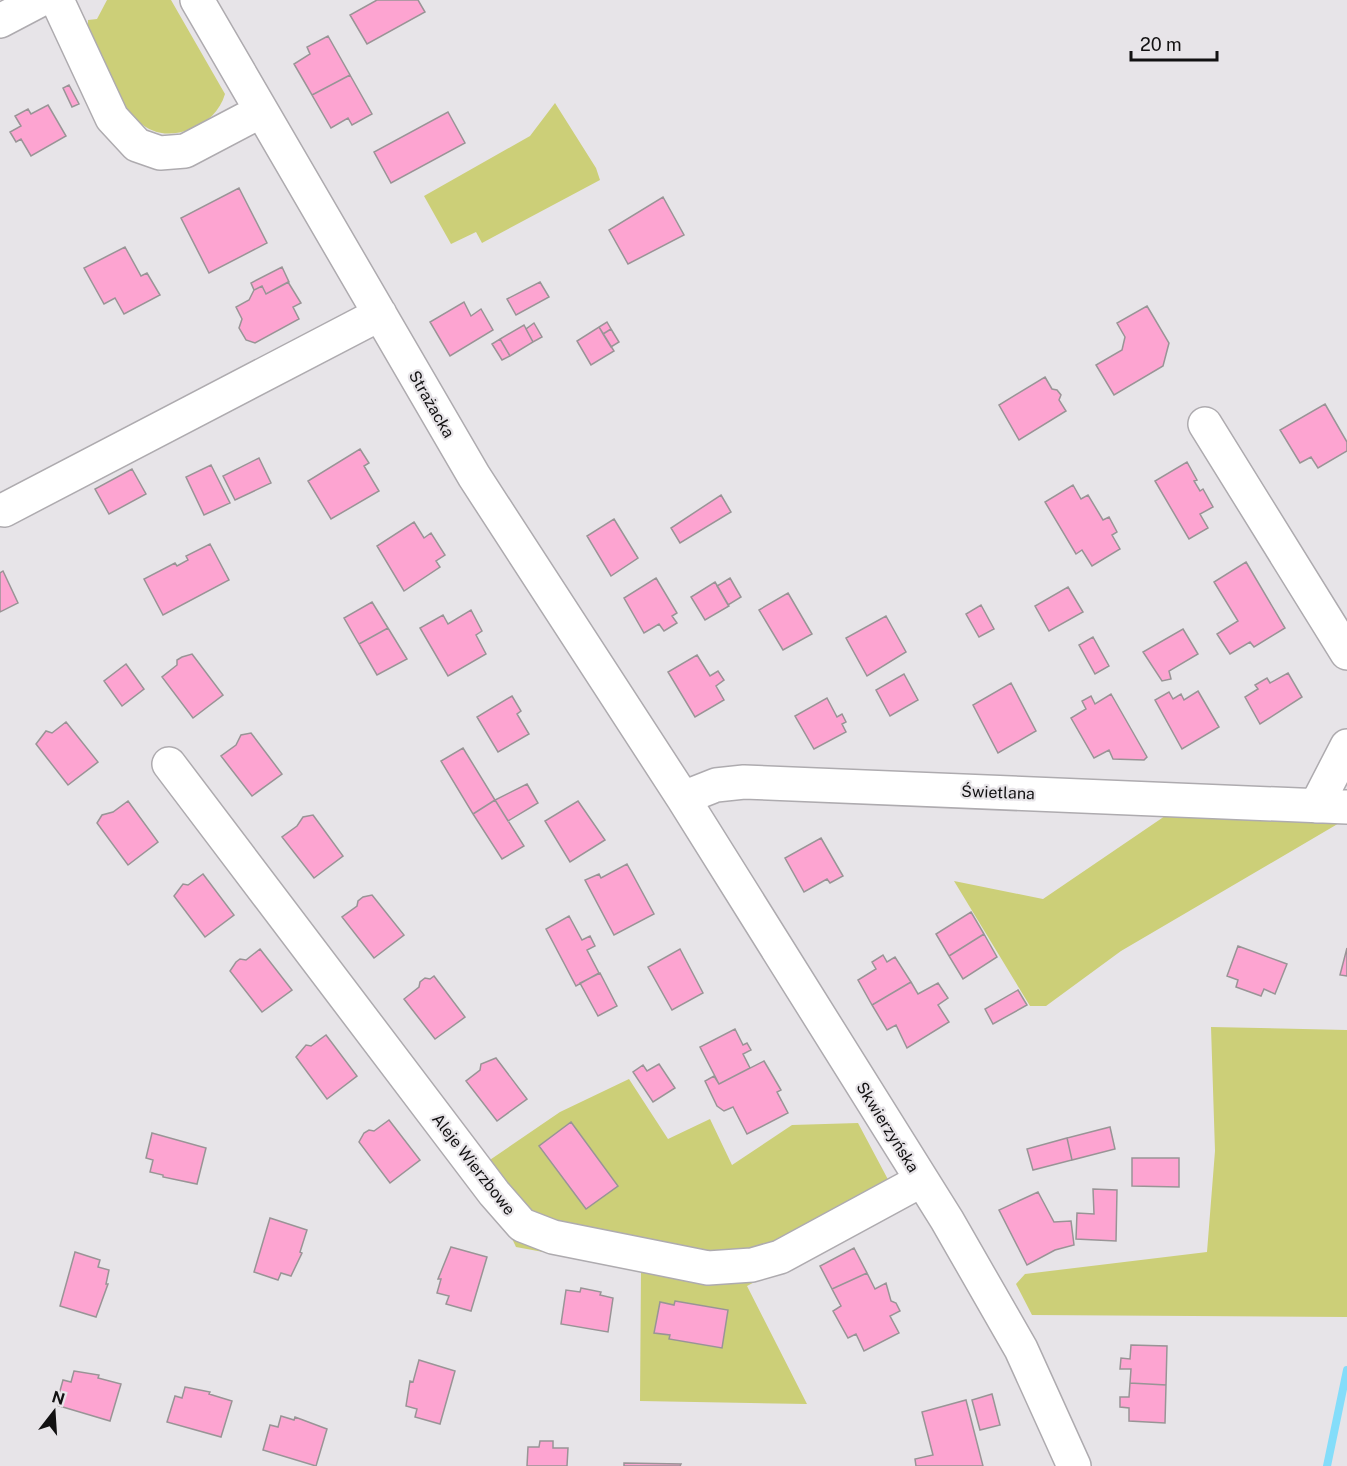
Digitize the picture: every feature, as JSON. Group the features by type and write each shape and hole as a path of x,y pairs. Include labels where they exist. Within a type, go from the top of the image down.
{"street":[{"path":"0,21 40,0"},
{"path":"57,0 112,118 119,129 137,145 160,153 185,151 261,111"},
{"name":"Strażacka","path":"196,0 474,476 683,798"},
{"path":"4,510 380,314"},
{"path":"1205,424 1347,653"},
{"name":"Świetlana","path":"683,798 716,785 744,782 1331,807 1347,746"},
{"name":"Aleje Wierzbowe","path":"169,764 483,1178 522,1225 553,1237 708,1268 752,1265 780,1257 922,1180"},
{"name":"Skwierzyńska","path":"683,798 922,1180 1021,1349 1074,1466"}],"green space":[{"path":"107,0 171,0 225,94 220,106 207,120 191,129 169,134 151,130 136,119 123,104 88,28 88,20 97,19"},
{"path":"555,103 596,168 600,180 482,243 476,232 451,244 424,196 530,136"},
{"path":"1165,816 1341,822 1121,951 1046,1006 1030,1006 954,881 1043,899"},
{"path":"1211,1027 1347,1030 1347,1317 1032,1315 1016,1284 1025,1274 1207,1252 1215,1151"},
{"path":"629,1079 668,1139 710,1119 732,1165 792,1125 858,1123 901,1204 747,1286 807,1404 640,1401 641,1270 516,1247 478,1168 560,1112"}],"building":[{"path":"377,0 418,0 425,12 367,44 350,15"},
{"path":"328,36 350,75 312,95 294,64 310,54 307,47"},
{"path":"350,75 372,114 352,125 348,118 331,128 312,95"},
{"path":"69,85 79,104 72,107 63,88"},
{"path":"48,105 66,136 31,156 21,139 16,142 10,132 21,126 15,116 28,109 31,114"},
{"path":"448,112 465,143 391,183 374,152"},
{"path":"239,188 267,243 209,273 181,218"},
{"path":"663,197 684,235 628,264 609,230"},
{"path":"125,247 141,276 147,273 160,295 124,314 115,298 104,304 84,268"},
{"path":"282,267 289,282 266,294 262,286 254,290 251,283"},
{"path":"288,282 301,303 293,307 299,319 255,343 246,340 239,328 242,319 236,307 249,300 254,290 262,286 266,294"},
{"path":"540,282 549,297 516,315 507,299"},
{"path":"464,302 471,316 481,309 493,330 450,356 430,322"},
{"path":"1147,306 1169,343 1163,366 1114,395 1096,365 1122,350 1125,337 1117,323"},
{"path":"607,322 611,329 603,334 599,327"},
{"path":"534,323 542,337 533,342 526,329"},
{"path":"524,325 533,342 510,356 500,339"},
{"path":"599,327 614,351 591,365 577,341"},
{"path":"611,329 619,342 611,347 603,334"},
{"path":"500,339 510,356 502,360 492,344"},
{"path":"1045,377 1052,389 1057,390 1061,395 1059,400 1066,411 1019,440 999,405"},
{"path":"1325,404 1347,442 1347,451 1318,468 1311,457 1300,463 1280,430"},
{"path":"360,449 369,463 364,466 379,491 331,519 308,481"},
{"path":"259,458 271,483 235,500 223,476"},
{"path":"1187,462 1197,480 1194,481 1200,491 1203,489 1213,507 1200,514 1208,528 1189,539 1155,481"},
{"path":"211,465 230,503 204,515 186,477"},
{"path":"132,469 146,494 109,514 95,489"},
{"path":"1073,485 1081,499 1088,495 1103,520 1109,517 1117,532 1112,535 1120,549 1092,566 1082,550 1076,554 1045,502"},
{"path":"721,495 731,512 680,543 671,528"},
{"path":"614,519 638,558 611,576 587,536"},
{"path":"414,522 424,538 431,533 445,555 436,561 440,567 404,591 377,546"},
{"path":"210,544 229,580 163,615 144,579 175,563 177,566 188,560 186,556"},
{"path":"1246,562 1285,628 1254,647 1250,642 1230,654 1217,634 1238,621 1214,582"},
{"path":"3,571 18,603 0,612 0,573"},
{"path":"656,578 677,613 672,616 677,623 664,631 659,624 644,633 624,598"},
{"path":"730,578 741,597 728,605 717,586"},
{"path":"715,582 729,606 705,620 691,597"},
{"path":"1068,587 1083,612 1049,631 1035,606"},
{"path":"788,593 812,634 783,650 759,610"},
{"path":"372,602 388,628 359,644 344,618"},
{"path":"981,605 994,629 979,637 966,614"},
{"path":"471,610 482,631 476,635 486,654 448,676 420,628 443,615 448,624"},
{"path":"886,616 906,652 867,676 846,638"},
{"path":"388,628 407,659 377,675 359,644"},
{"path":"1183,629 1198,654 1169,671 1171,679 1162,681 1143,652"},
{"path":"1093,637 1109,666 1095,674 1079,645"},
{"path":"192,654 223,695 193,718 162,677 177,665 177,660"},
{"path":"697,655 710,676 718,671 724,680 716,686 724,700 695,717 668,672"},
{"path":"126,664 144,689 122,706 104,681"},
{"path":"1288,673 1302,697 1260,724 1245,697 1258,689 1255,685 1267,678 1270,683"},
{"path":"904,674 918,700 890,716 876,690"},
{"path":"1011,683 1036,731 998,753 973,705"},
{"path":"1198,691 1219,727 1182,749 1155,700 1169,692 1173,699 1181,694 1184,700"},
{"path":"1111,694 1147,757 1144,760 1113,759 1109,750 1094,758 1071,718 1086,709 1082,701 1091,696 1095,704"},
{"path":"512,696 521,711 517,714 529,734 498,752 477,717"},
{"path":"827,698 837,717 842,714 846,722 842,724 846,732 814,749 795,716"},
{"path":"66,722 98,762 68,785 36,744 46,731 52,733"},
{"path":"251,733 282,774 252,796 221,756 236,745 241,735"},
{"path":"463,748 495,800 473,814 441,761"},
{"path":"527,784 538,803 508,821 495,800"},
{"path":"495,800 524,846 502,859 473,814"},
{"path":"128,801 158,842 128,865 97,823 102,815 113,812"},
{"path":"578,801 605,840 570,862 545,821"},
{"path":"313,815 343,856 314,878 282,837 297,826 303,817"},
{"path":"821,838 843,876 830,883 827,879 804,892 785,858"},
{"path":"627,864 654,914 614,935 585,880 599,874 601,878"},
{"path":"203,874 234,915 205,937 174,896 183,884 188,885"},
{"path":"372,895 404,935 374,958 342,917 357,906 358,901 363,897"},
{"path":"971,912 984,934 949,956 936,934"},
{"path":"569,916 582,940 590,936 595,946 587,950 599,973 576,986 546,929"},
{"path":"984,934 997,957 963,979 949,956"},
{"path":"1238,946 1287,964 1275,994 1264,989 1261,996 1236,987 1238,980 1227,976"},
{"path":"1347,948 1347,976 1340,975"},
{"path":"260,949 292,990 262,1012 230,971 240,959 246,960"},
{"path":"680,949 703,993 672,1010 648,967"},
{"path":"883,955 887,962 895,957 911,982 872,1005 858,980 876,969 872,962"},
{"path":"600,973 617,1006 598,1016 580,983"},
{"path":"434,976 465,1017 435,1039 404,999 419,987 420,982 425,978 430,979"},
{"path":"911,982 918,994 938,983 948,998 938,1005 949,1022 907,1048 896,1025 887,1030 872,1005"},
{"path":"1018,990 1027,1005 993,1024 985,1009"},
{"path":"735,1029 743,1045 747,1043 751,1050 743,1054 750,1068 719,1084 700,1047"},
{"path":"326,1035 357,1076 327,1099 296,1057 306,1045 311,1046"},
{"path":"496,1058 527,1099 497,1121 466,1081 480,1070 481,1064"},
{"path":"764,1061 781,1090 777,1092 788,1113 747,1134 733,1107 724,1111 717,1106 705,1081 714,1076 719,1084"},
{"path":"659,1064 675,1088 653,1102 633,1072 643,1065 647,1071"},
{"path":"389,1120 420,1160 390,1183 359,1142 364,1133 369,1130 374,1131"},
{"path":"571,1122 618,1186 586,1209 539,1146"},
{"path":"1110,1127 1115,1149 1072,1160 1067,1138"},
{"path":"152,1133 206,1148 197,1184 150,1172 153,1160 146,1158"},
{"path":"1067,1138 1072,1160 1033,1170 1027,1149"},
{"path":"1132,1158 1179,1158 1179,1187 1132,1186"},
{"path":"1093,1189 1117,1190 1116,1241 1076,1239 1077,1213 1094,1214"},
{"path":"1038,1192 1054,1222 1071,1221 1074,1245 1055,1250 1027,1265 999,1210"},
{"path":"270,1218 307,1230 300,1252 302,1253 291,1276 281,1273 278,1280 254,1272"},
{"path":"451,1247 487,1257 471,1311 446,1304 449,1296 437,1293 441,1279 438,1279"},
{"path":"854,1248 867,1273 832,1289 820,1266"},
{"path":"75,1252 100,1260 98,1267 109,1270 106,1284 108,1284 96,1317 60,1306"},
{"path":"867,1273 875,1289 886,1283 891,1301 896,1303 900,1311 890,1316 899,1333 864,1351 856,1334 848,1338 833,1311 841,1306 832,1289"},
{"path":"581,1288 601,1292 600,1295 613,1298 608,1332 561,1324 566,1290 580,1292"},
{"path":"675,1301 728,1310 722,1348 669,1339 670,1335 654,1333 660,1302 674,1305"},
{"path":"1131,1345 1167,1346 1166,1385 1130,1383 1131,1369 1120,1369 1121,1358 1130,1359"},
{"path":"419,1360 455,1371 440,1424 415,1417 417,1409 406,1406 410,1381 413,1382"},
{"path":"74,1371 99,1375 98,1378 121,1384 110,1421 56,1405 63,1380 71,1382"},
{"path":"1130,1383 1166,1385 1165,1423 1129,1421 1129,1408 1120,1407 1120,1397 1129,1397"},
{"path":"185,1387 210,1392 209,1394 232,1401 221,1437 167,1422 175,1396 182,1398"},
{"path":"992,1394 1000,1425 980,1430 972,1400"},
{"path":"966,1400 983,1466 916,1466 915,1459 933,1455 922,1412"},
{"path":"281,1416 294,1420 295,1417 327,1429 316,1466 263,1450 270,1425 278,1427"},
{"path":"540,1441 553,1441 553,1448 568,1448 567,1466 527,1466 528,1447 539,1447"},
{"path":"624,1463 681,1464 680,1466 624,1466"}],"waterway":[{"path":"1327,1466 1347,1370"}]}
